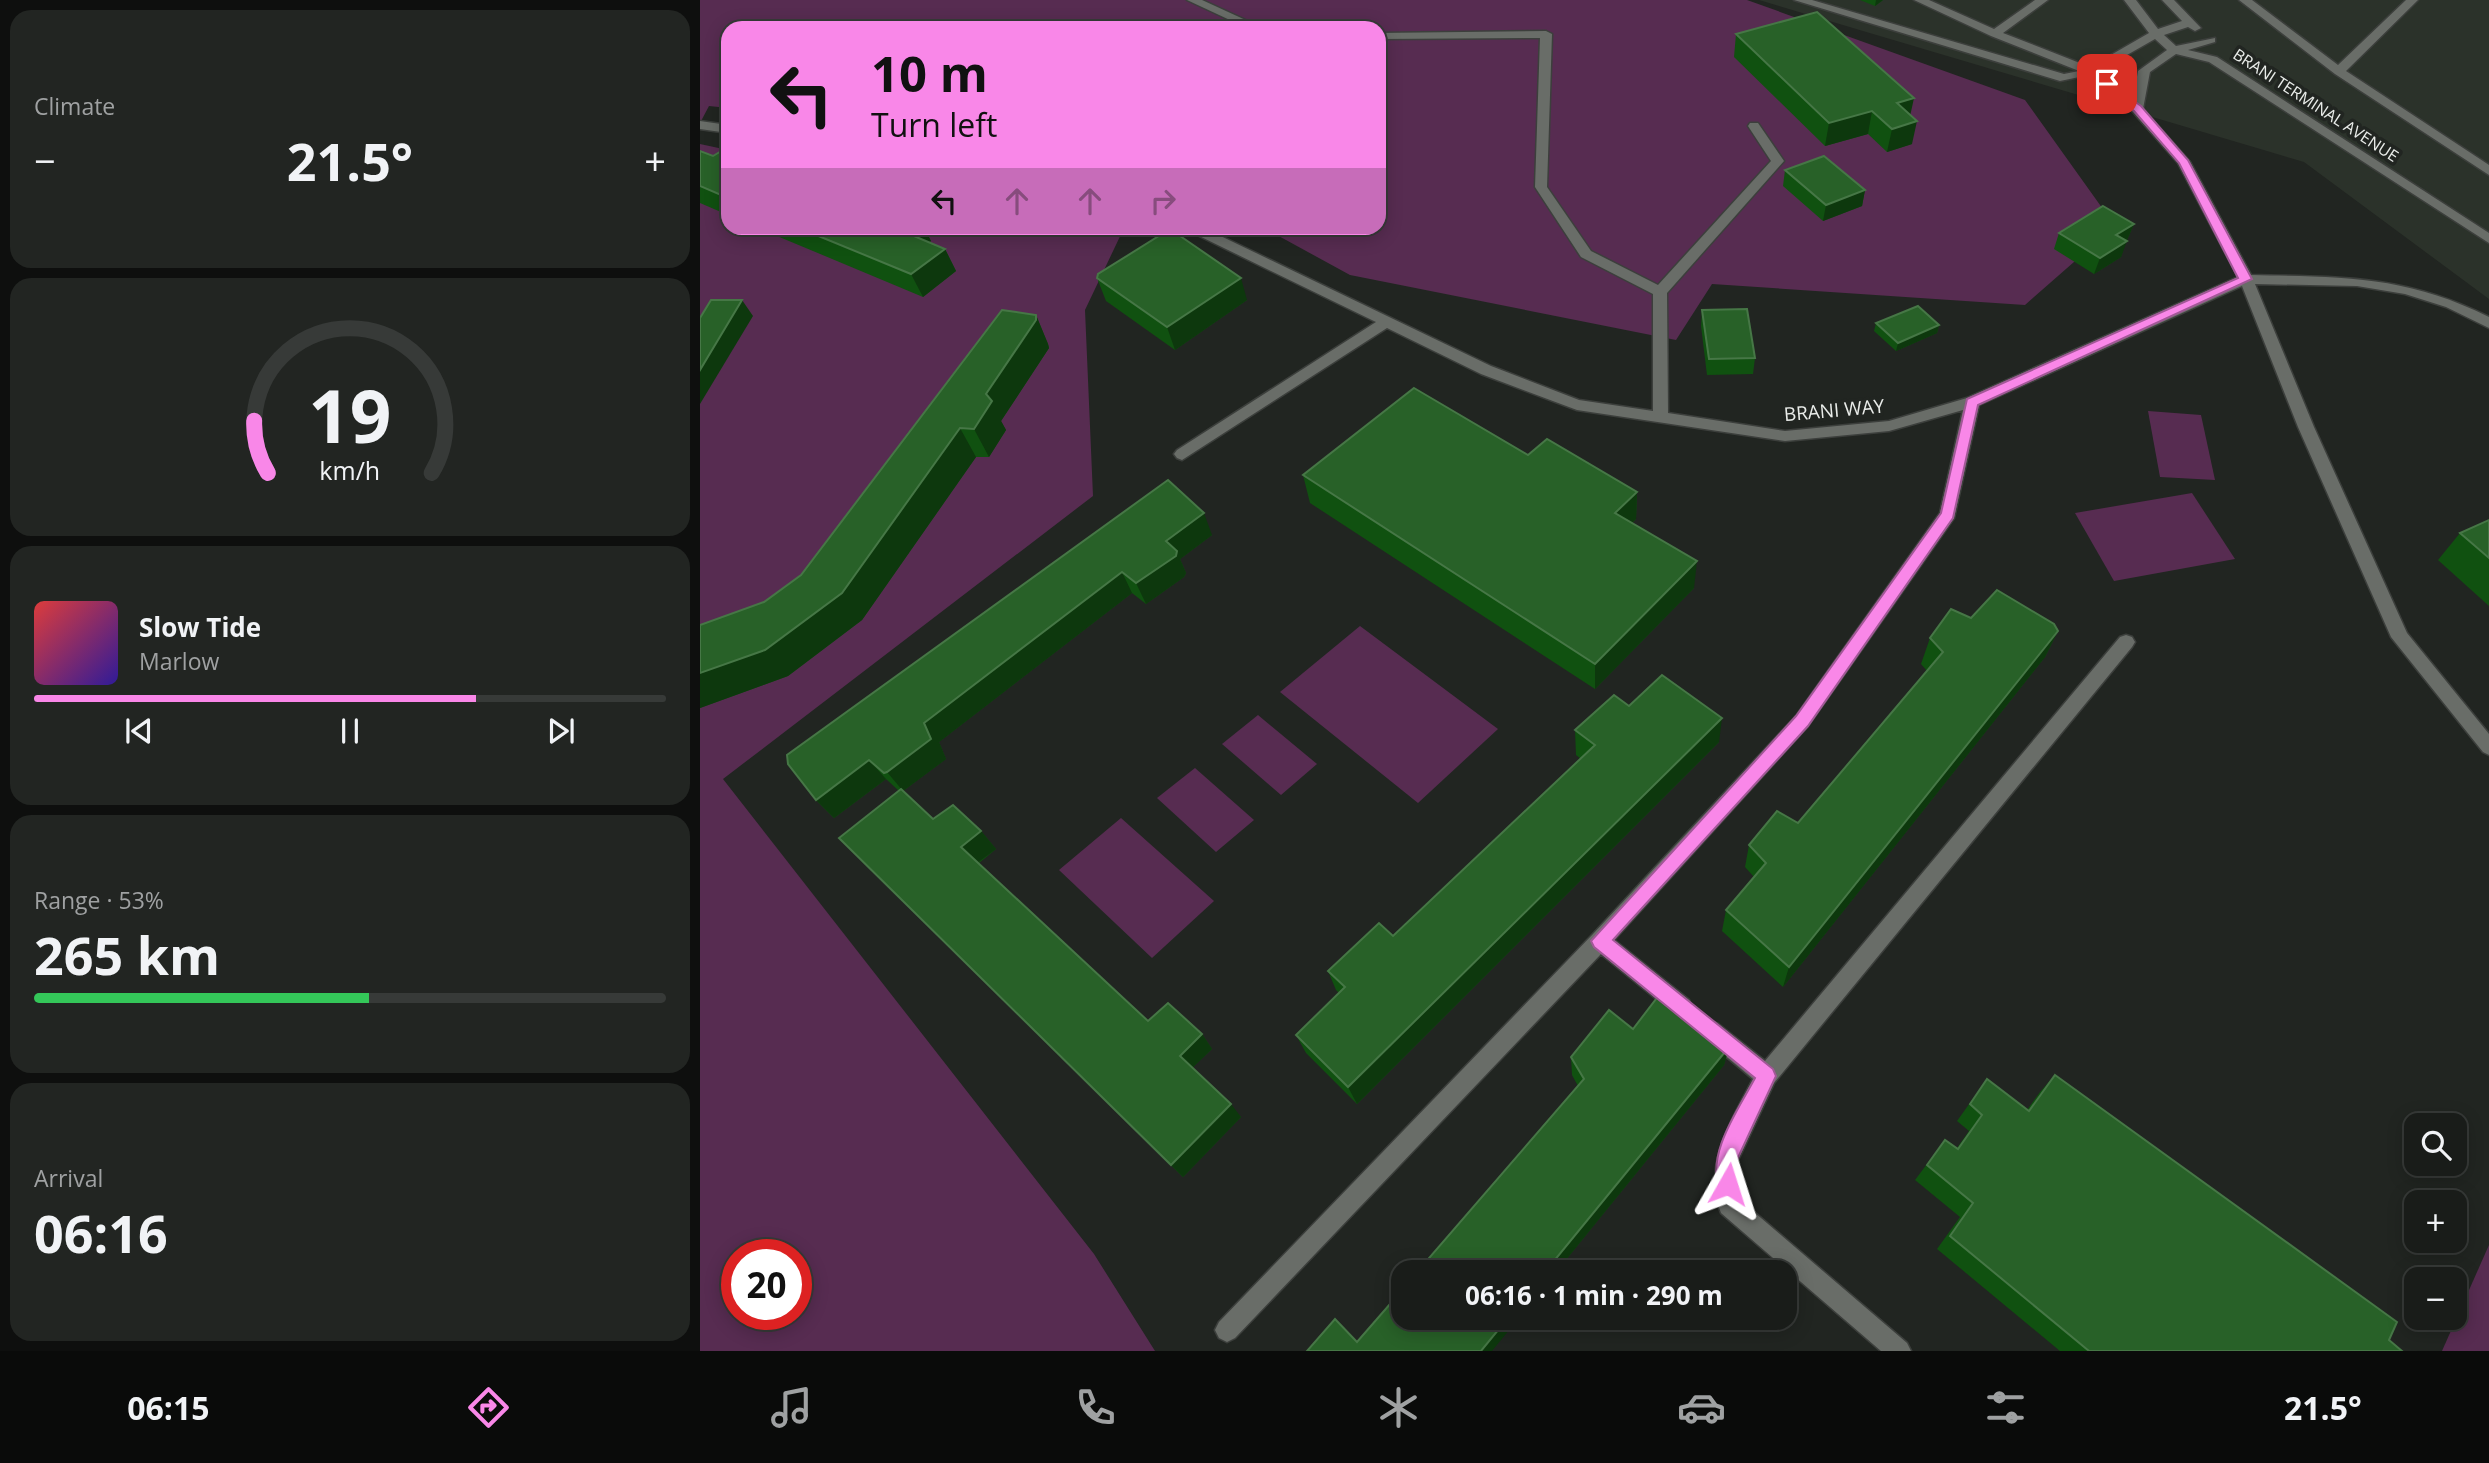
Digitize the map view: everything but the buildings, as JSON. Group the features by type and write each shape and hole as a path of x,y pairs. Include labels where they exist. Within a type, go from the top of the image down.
{"street":[{"path":"1194,0 1240,21"},
{"path":"1800,0 2069,78 2091,71 2156,34 2189,23"},
{"path":"1920,0 1995,34 2091,71 2137,109 2184,162 2246,279 2306,427 2400,637 2489,747"},
{"path":"1995,34 2042,0"},
{"name":"BRANI TERMINAL AVENUE","path":"2130,0 2156,34 2174,50 2213,59 2489,239"},
{"path":"2168,0 2189,23 2211,40 2213,59"},
{"path":"2245,0 2339,71 2489,171"},
{"path":"2339,71 2412,0"},
{"path":"1386,36 1546,34 1541,187 1586,254 1660,292"},
{"path":"2137,109 2144,71 2174,50 2211,40"},
{"path":"700,125 721,128"},
{"path":"1661,417 1660,292 1778,161 1754,126"},
{"name":"BRANI WAY","path":"1208,235 1486,370 1577,405 1785,436 1889,426 1972,402 2246,279"},
{"path":"2246,279 2357,282 2407,290 2451,304 2489,323"},
{"path":"1182,454 1386,321"},
{"path":"1227,1330 1600,941 1802,721 1948,514 1972,402"},
{"path":"1899,1351 1729,1205 1726,1162 1737,1133 1766,1076 2126,642"},
{"path":"1600,941 1766,1076"}],"shaded area":[{"path":"700,0 1747,0 2025,100 2115,226 2025,305 1712,284 1676,340 1350,275 1277,235 1386,235 1386,21 721,21 721,107 709,106 700,123"},
{"path":"1759,0 2489,0 2489,299 2304,162"},
{"path":"700,144 721,148 721,235 1121,235 1085,310 1093,496 723,779 1094,1254 1155,1351 700,1351"},
{"path":"2148,411 2201,415 2215,480 2160,477"},
{"path":"2192,493 2235,559 2114,581 2075,513"},
{"path":"1360,626 1498,729 1418,803 1280,692"},
{"path":"1258,715 1317,764 1281,795 1222,744"},
{"path":"1195,768 1254,820 1216,852 1157,798"},
{"path":"1121,818 1214,901 1152,958 1059,870"},
{"path":"2489,1245 2489,1351 2442,1351 2451,1330 2467,1330 2467,1295"}],"route":[{"path":"1728,1184 1726,1162 1737,1133 1766,1076 1600,941 1802,721 1948,514 1972,402 2246,279 2184,162 2137,109 2107,84"}]}
